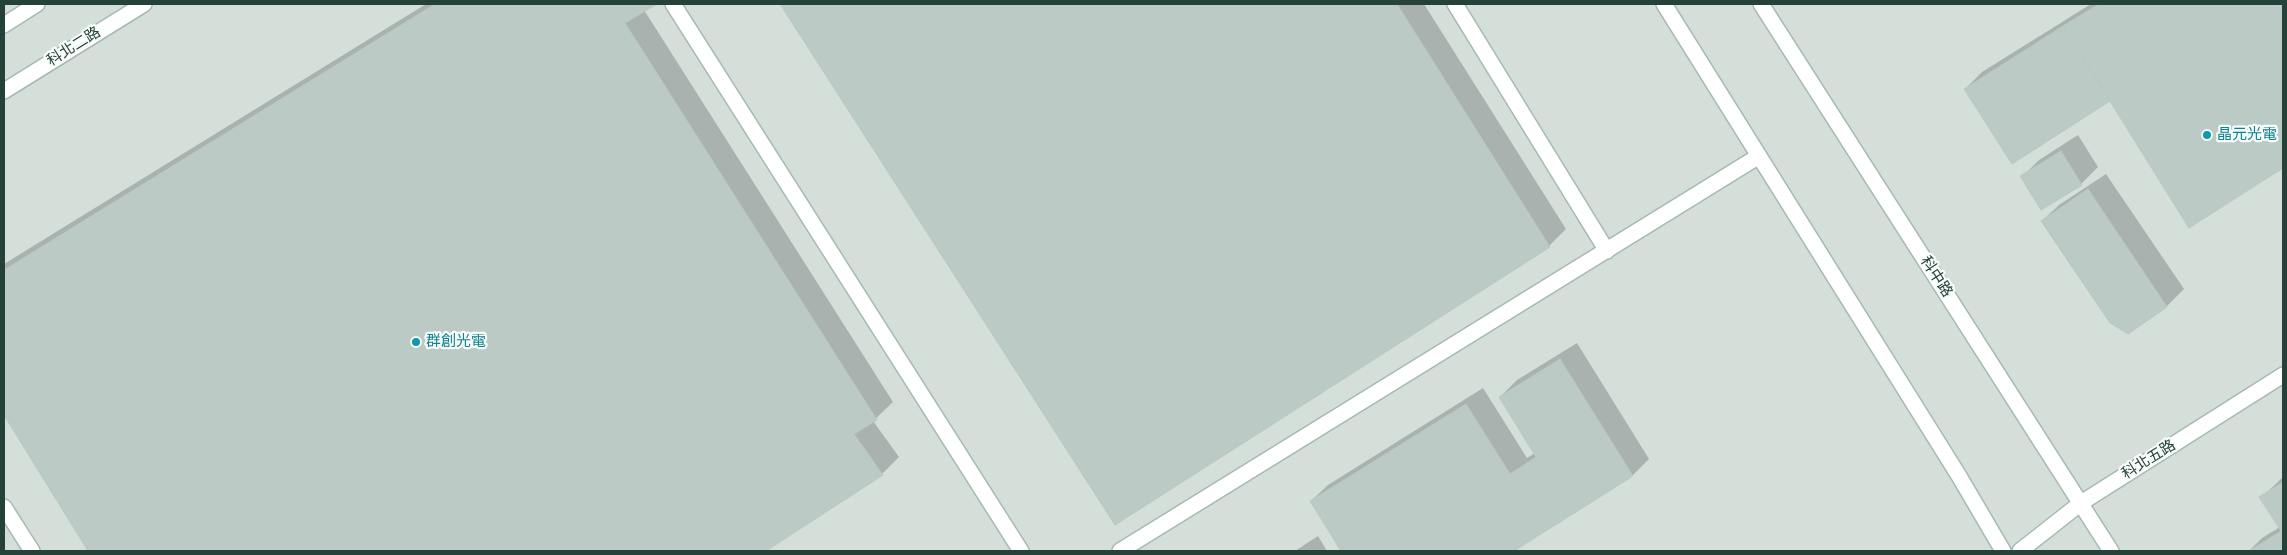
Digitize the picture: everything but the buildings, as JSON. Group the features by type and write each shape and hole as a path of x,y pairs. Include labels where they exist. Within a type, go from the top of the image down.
{"street":[{"path":"4,24 37,4"},
{"name":"科北二路","path":"4,91 144,4"},
{"path":"674,4 1021,551"},
{"path":"1455,4 1607,251"},
{"path":"1664,4 1959,476 2003,551"},
{"name":"科中路","path":"1761,4 2111,551"},
{"path":"1120,551 1759,156"},
{"name":"科北五路","path":"2020,551 2081,503 2283,375"},
{"path":"4,507 32,551"}],"shaded area":[{"path":"4,4 2283,4 2283,551 4,551"}],"place":[{"name":"晶元光電","path":"2207,135"},
{"name":"群創光電","path":"416,342"}]}
